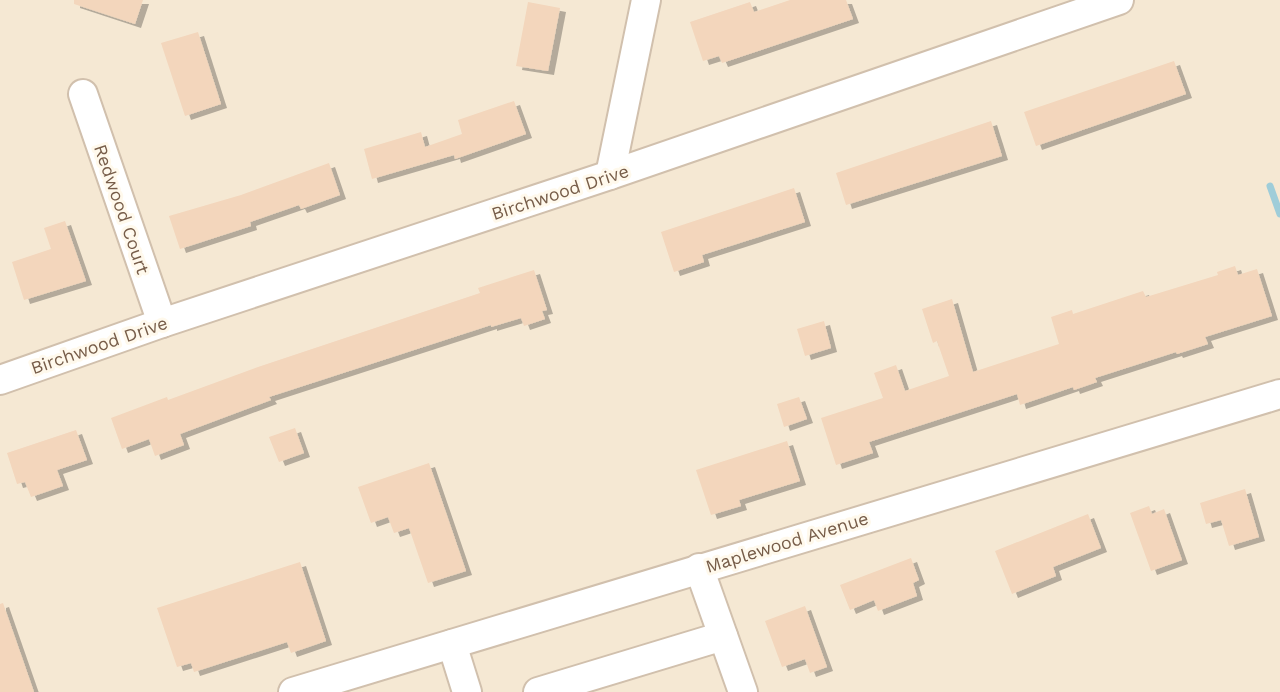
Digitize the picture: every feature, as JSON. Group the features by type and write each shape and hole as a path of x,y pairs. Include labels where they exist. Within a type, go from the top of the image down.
{"street":[{"path":"610,175 646,0"},
{"name":"Birchwood Drive","path":"0,380 162,323 610,175 1119,0"},
{"name":"Redwood Court","path":"83,94 162,323"},
{"name":"Maplewood Avenue","path":"294,692 1280,394"},
{"path":"699,568 743,692"},
{"path":"538,692 723,636"},
{"path":"452,644 467,692"}],"shaded area":[{"path":"0,0 1280,0 1280,692 0,692"}],"building":[{"path":"74,0 143,0 135,24 74,4"},
{"path":"790,0 846,0 853,19 722,63 719,56 703,61 690,22 750,2 754,12"},
{"path":"528,2 560,8 548,71 516,66"},
{"path":"198,32 221,104 185,116 161,43"},
{"path":"1174,61 1186,94 1036,146 1024,112"},
{"path":"514,101 526,134 455,159 454,155 372,179 364,149 421,132 425,147 462,134 458,120"},
{"path":"991,121 1002,156 846,205 836,173"},
{"path":"329,163 340,195 301,209 299,205 250,222 251,226 180,249 169,216 241,195"},
{"path":"794,188 805,222 702,255 704,262 674,272 661,232"},
{"path":"65,221 86,281 24,300 12,262 51,249 44,228"},
{"path":"1235,266 1238,275 1257,269 1272,316 1205,337 1208,344 1095,378 1097,382 1074,390 1073,387 1020,405 1017,394 869,442 873,453 836,465 821,418 883,398 874,373 896,365 905,391 949,376 937,341 933,343 922,309 952,299 973,372 1059,344 1051,317 1072,310 1073,314 1143,291 1146,297 1218,275 1217,272"},
{"path":"534,270 547,310 542,311 545,319 524,326 521,318 491,327 491,325 269,397 271,400 180,434 184,445 155,456 149,439 122,449 111,418 167,397 168,400 258,367 480,293 478,288"},
{"path":"824,321 831,348 805,356 797,329"},
{"path":"799,397 807,419 784,427 777,404"},
{"path":"295,428 304,453 279,462 269,437"},
{"path":"76,430 87,460 57,470 63,486 31,497 25,482 17,484 7,453"},
{"path":"787,441 800,481 739,500 741,506 711,515 696,470"},
{"path":"429,463 466,571 428,583 409,528 394,533 388,517 371,523 358,487"},
{"path":"1245,489 1259,537 1229,546 1221,520 1206,524 1200,503"},
{"path":"1149,506 1152,514 1164,509 1182,560 1151,571 1130,513"},
{"path":"1088,514 1101,548 1053,567 1056,576 1012,594 995,551"},
{"path":"911,558 919,580 913,583 917,596 878,611 874,600 850,610 840,585"},
{"path":"300,562 326,641 291,653 287,642 194,672 191,663 177,667 157,608"},
{"path":"3,603 34,692 0,692 0,604"},
{"path":"805,606 827,667 810,673 805,659 782,667 765,621"}],"waterway":[{"path":"1270,186 1280,214"}]}
